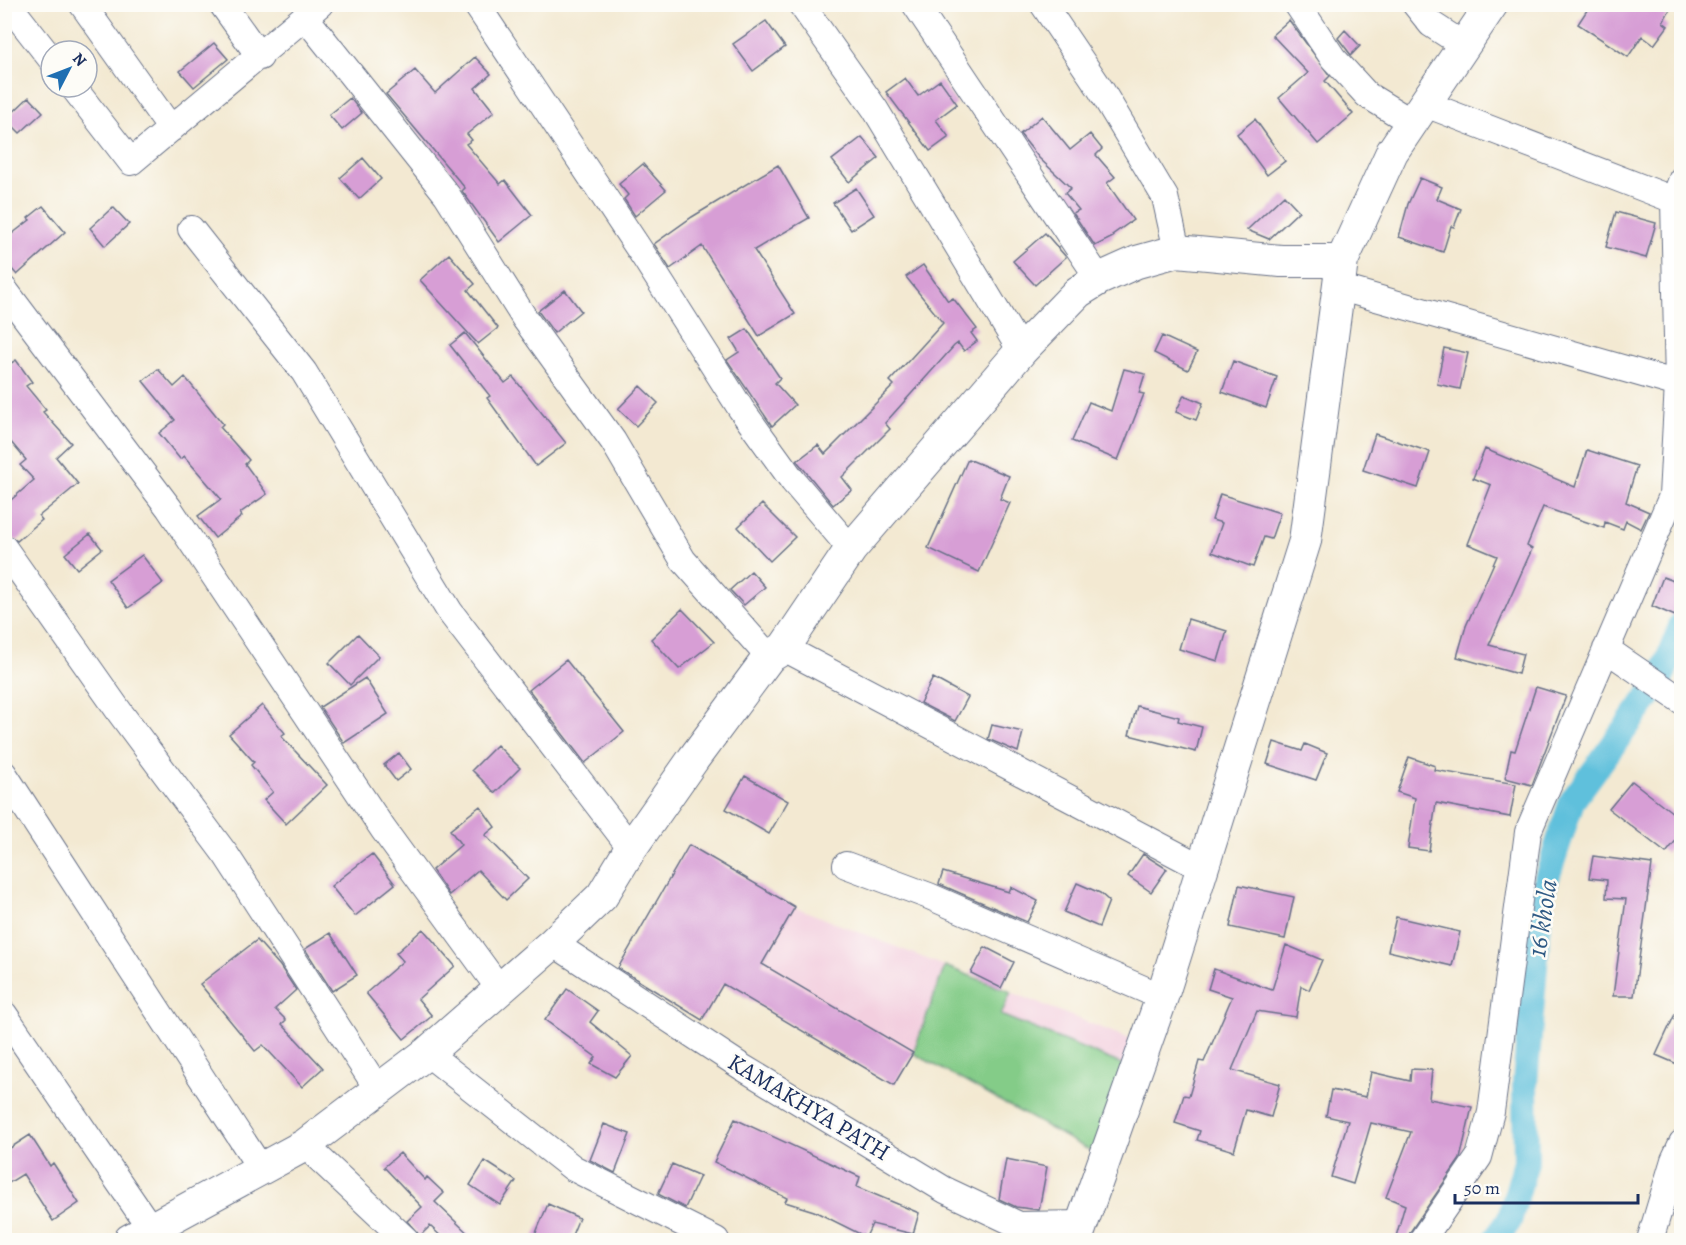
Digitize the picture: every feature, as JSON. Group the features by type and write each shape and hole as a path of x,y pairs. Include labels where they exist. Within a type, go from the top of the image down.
{"street":[{"path":"8,4 39,44"},
{"path":"82,4 171,129"},
{"path":"222,4 260,57"},
{"path":"476,4 645,258 741,409 793,481 850,549"},
{"path":"801,4 875,109 1021,351"},
{"path":"915,4 1099,279"},
{"path":"1043,4 1101,90 1165,197 1177,251"},
{"path":"1297,4 1333,58 1367,95 1417,113 1678,190 1678,384 1671,496 1610,652 1528,832 1491,1112 1479,1157 1422,1240"},
{"path":"1415,4 1431,24 1465,46"},
{"path":"1079,1232 1162,997 1204,869 1305,541 1340,274 1392,152 1492,4"},
{"path":"82,99 130,162 313,11 447,195 525,319 613,441 683,560 776,653 1204,869"},
{"path":"191,229 304,372 450,612 631,848"},
{"path":"4,1014 149,1237 305,1145 427,1053 501,991 602,897 631,848 850,549 1021,351 1078,292 1099,279 1137,262 1177,251 1281,261 1340,274 1678,384"},
{"path":"4,289 169,508 383,829 501,991"},
{"path":"4,548 121,714 226,855 379,1090"},
{"path":"1610,652 1682,701"},
{"path":"4,774 261,1169"},
{"path":"846,865 929,896 1162,997"},
{"name":"KAMAKHYA PATH","path":"553,943 742,1067 945,1190 1019,1225 1079,1232"},
{"path":"427,1053 573,1168 716,1240"},
{"path":"1650,1240 1674,1160 1682,1143"},
{"path":"305,1145 406,1240"}],"shaded area":[{"path":"795,907 1145,1045 1105,1159 913,1053 763,965"}],"green space":[{"path":"945,966 1011,992 1001,1015 1136,1070 1105,1159 913,1053"}],"building":[{"path":"1591,4 1673,4 1663,22 1668,26 1654,45 1642,36 1628,57 1578,24"},
{"path":"1289,20 1330,76 1325,81 1353,114 1318,144 1279,98 1308,73 1272,35"},
{"path":"766,21 785,47 753,71 733,44"},
{"path":"1345,30 1360,46 1351,55 1338,38"},
{"path":"214,43 228,59 194,87 180,71"},
{"path":"475,57 491,74 475,88 494,112 467,134 472,140 466,144 500,184 505,180 532,215 499,242 462,191 465,188 386,94 415,70 435,93"},
{"path":"905,78 918,96 940,80 957,104 936,120 949,137 930,151 886,92"},
{"path":"29,97 43,112 20,133 6,119"},
{"path":"350,98 362,113 342,130 329,115"},
{"path":"1042,116 1070,150 1090,134 1102,149 1096,155 1115,177 1107,183 1133,220 1112,235 1113,237 1095,246 1073,213 1079,210 1065,193 1071,188 1039,158 1020,134"},
{"path":"1255,119 1285,161 1267,175 1237,134"},
{"path":"862,137 879,158 849,182 832,160"},
{"path":"363,158 381,179 359,199 340,178"},
{"path":"643,164 666,190 635,216 624,199 628,195 619,184"},
{"path":"778,165 809,218 754,250 795,314 759,336 702,246 670,269 654,244 692,217"},
{"path":"1420,178 1442,187 1437,199 1461,209 1454,227 1451,226 1443,252 1399,237 1408,204"},
{"path":"856,188 874,215 851,230 833,203"},
{"path":"1284,195 1299,211 1269,239 1247,230"},
{"path":"43,206 65,232 17,275 4,260 4,240 30,220 28,218"},
{"path":"113,207 129,224 105,246 90,228"},
{"path":"1616,212 1656,223 1646,258 1606,247"},
{"path":"1045,233 1066,257 1035,285 1013,261"},
{"path":"449,254 475,284 468,290 498,328 478,344 420,280"},
{"path":"923,265 948,301 953,298 977,329 971,333 977,341 964,351 958,343 954,346 885,423 890,429 842,477 852,490 833,505 797,461 818,445 825,454 894,385 890,381 943,323 906,277"},
{"path":"565,290 581,311 554,333 538,311"},
{"path":"747,329 780,378 775,383 795,405 772,426 727,360 739,352 731,339"},
{"path":"465,333 505,383 513,377 566,443 536,466 487,398 490,396 450,345"},
{"path":"1162,336 1197,352 1188,370 1154,353"},
{"path":"1444,348 1468,353 1460,389 1437,384"},
{"path":"16,360 32,382 26,386 46,410 43,412 71,443 56,457 78,484 39,516 42,520 17,541 4,533 4,506 34,480 20,465 26,460 4,434 4,361 8,365"},
{"path":"1233,361 1277,377 1266,408 1222,392"},
{"path":"158,369 174,387 185,377 223,424 220,427 249,460 245,464 267,494 240,513 242,516 215,538 198,516 221,499 184,456 180,459 159,433 175,420 143,381"},
{"path":"1124,369 1145,374 1139,393 1144,394 1118,460 1072,441 1089,402 1111,411"},
{"path":"640,386 658,403 636,426 618,409"},
{"path":"1184,395 1203,403 1196,420 1176,412"},
{"path":"1375,434 1430,452 1418,488 1363,470"},
{"path":"1485,449 1575,487 1587,450 1637,466 1626,502 1649,512 1641,529 1626,521 1623,529 1605,522 1604,528 1543,507 1527,546 1532,549 1489,645 1523,654 1518,674 1457,657 1466,626 1497,556 1468,544 1491,485 1473,478"},
{"path":"968,459 1009,476 1000,499 1010,503 979,572 928,548"},
{"path":"1220,494 1280,513 1271,539 1264,537 1253,567 1212,552 1222,523 1212,520"},
{"path":"762,504 795,537 770,561 738,527"},
{"path":"90,534 102,549 77,569 65,554"},
{"path":"142,555 163,583 128,608 108,580"},
{"path":"751,571 765,587 744,605 730,590"},
{"path":"1663,577 1682,584 1682,598 1675,616 1652,606"},
{"path":"682,609 714,642 679,669 651,639"},
{"path":"1188,619 1227,631 1218,661 1179,649"},
{"path":"358,634 379,656 350,685 329,663"},
{"path":"566,660 624,732 585,763 529,690"},
{"path":"365,678 388,714 344,743 320,707"},
{"path":"933,678 968,697 955,721 920,703"},
{"path":"1536,687 1566,696 1532,785 1505,778 1511,750 1515,751"},
{"path":"262,705 285,733 281,736 327,785 286,824 264,800 273,792 251,765 254,762 229,734"},
{"path":"1137,706 1179,717 1178,721 1202,727 1196,752 1129,735"},
{"path":"992,725 1023,732 1018,752 988,739"},
{"path":"1274,742 1302,751 1305,744 1327,753 1316,780 1267,764"},
{"path":"497,745 520,768 495,793 472,770"},
{"path":"399,753 411,769 396,781 384,765"},
{"path":"1409,757 1435,766 1434,770 1516,784 1510,817 1436,803 1429,851 1408,848 1415,798 1397,792"},
{"path":"745,776 788,801 769,834 726,809"},
{"path":"1632,781 1682,820 1682,833 1666,853 1609,809"},
{"path":"480,806 495,827 485,835 528,879 506,900 478,870 449,895 432,870 461,845 450,830"},
{"path":"689,845 795,907 762,964 913,1053 894,1085 723,984 702,1020 618,968"},
{"path":"372,854 395,884 355,916 331,886"},
{"path":"1143,854 1167,869 1151,892 1128,876"},
{"path":"1593,856 1652,864 1634,996 1613,996 1626,899 1606,898 1607,880 1589,878"},
{"path":"943,872 1009,892 1011,887 1038,901 1027,922 939,884"},
{"path":"1077,883 1100,893 1109,901 1099,927 1064,912"},
{"path":"1239,885 1294,897 1285,939 1230,927"},
{"path":"1396,917 1460,932 1452,966 1388,951"},
{"path":"423,929 455,966 418,999 432,1016 404,1039 366,993 403,961 396,953"},
{"path":"330,933 357,975 332,991 305,949"},
{"path":"257,940 280,966 296,990 275,1009 286,1020 282,1024 323,1068 302,1087 263,1045 255,1051 200,984"},
{"path":"1286,945 1322,960 1309,990 1301,986 1296,1017 1257,1011 1232,1070 1280,1084 1271,1117 1246,1110 1234,1151 1197,1140 1200,1131 1175,1123 1184,1095 1189,1096 1199,1061 1204,1062 1232,997 1208,989 1214,969 1272,990"},
{"path":"985,947 1014,962 1001,988 971,973"},
{"path":"567,989 598,1011 590,1022 632,1056 615,1077 591,1064 596,1057 545,1020"},
{"path":"1682,999 1682,1066 1656,1055"},
{"path":"1411,1069 1432,1070 1429,1099 1472,1107 1460,1159 1410,1232 1407,1240 1395,1240 1405,1205 1386,1197 1411,1132 1371,1123 1353,1184 1331,1177 1348,1121 1326,1116 1331,1090 1366,1097 1371,1072 1410,1081"},
{"path":"735,1119 860,1177 857,1187 919,1213 913,1234 872,1224 866,1237 814,1211 785,1202 787,1198 714,1162"},
{"path":"604,1124 630,1134 615,1173 590,1160"},
{"path":"30,1135 50,1166 53,1163 79,1203 53,1221 23,1174 4,1186 4,1152"},
{"path":"400,1153 425,1180 427,1177 444,1193 435,1202 475,1240 445,1240 430,1226 420,1236 407,1221 422,1207 384,1167"},
{"path":"1006,1159 1047,1167 1039,1210 1016,1207 999,1199"},
{"path":"485,1161 516,1181 500,1205 470,1185"},
{"path":"672,1164 700,1176 685,1208 658,1194"},
{"path":"548,1204 579,1218 570,1240 533,1240"}],"waterway":[{"name":"16 khola","path":"1495,1240 1509,1221 1526,1162 1525,1083 1541,896 1572,801 1660,681 1682,624"}]}
